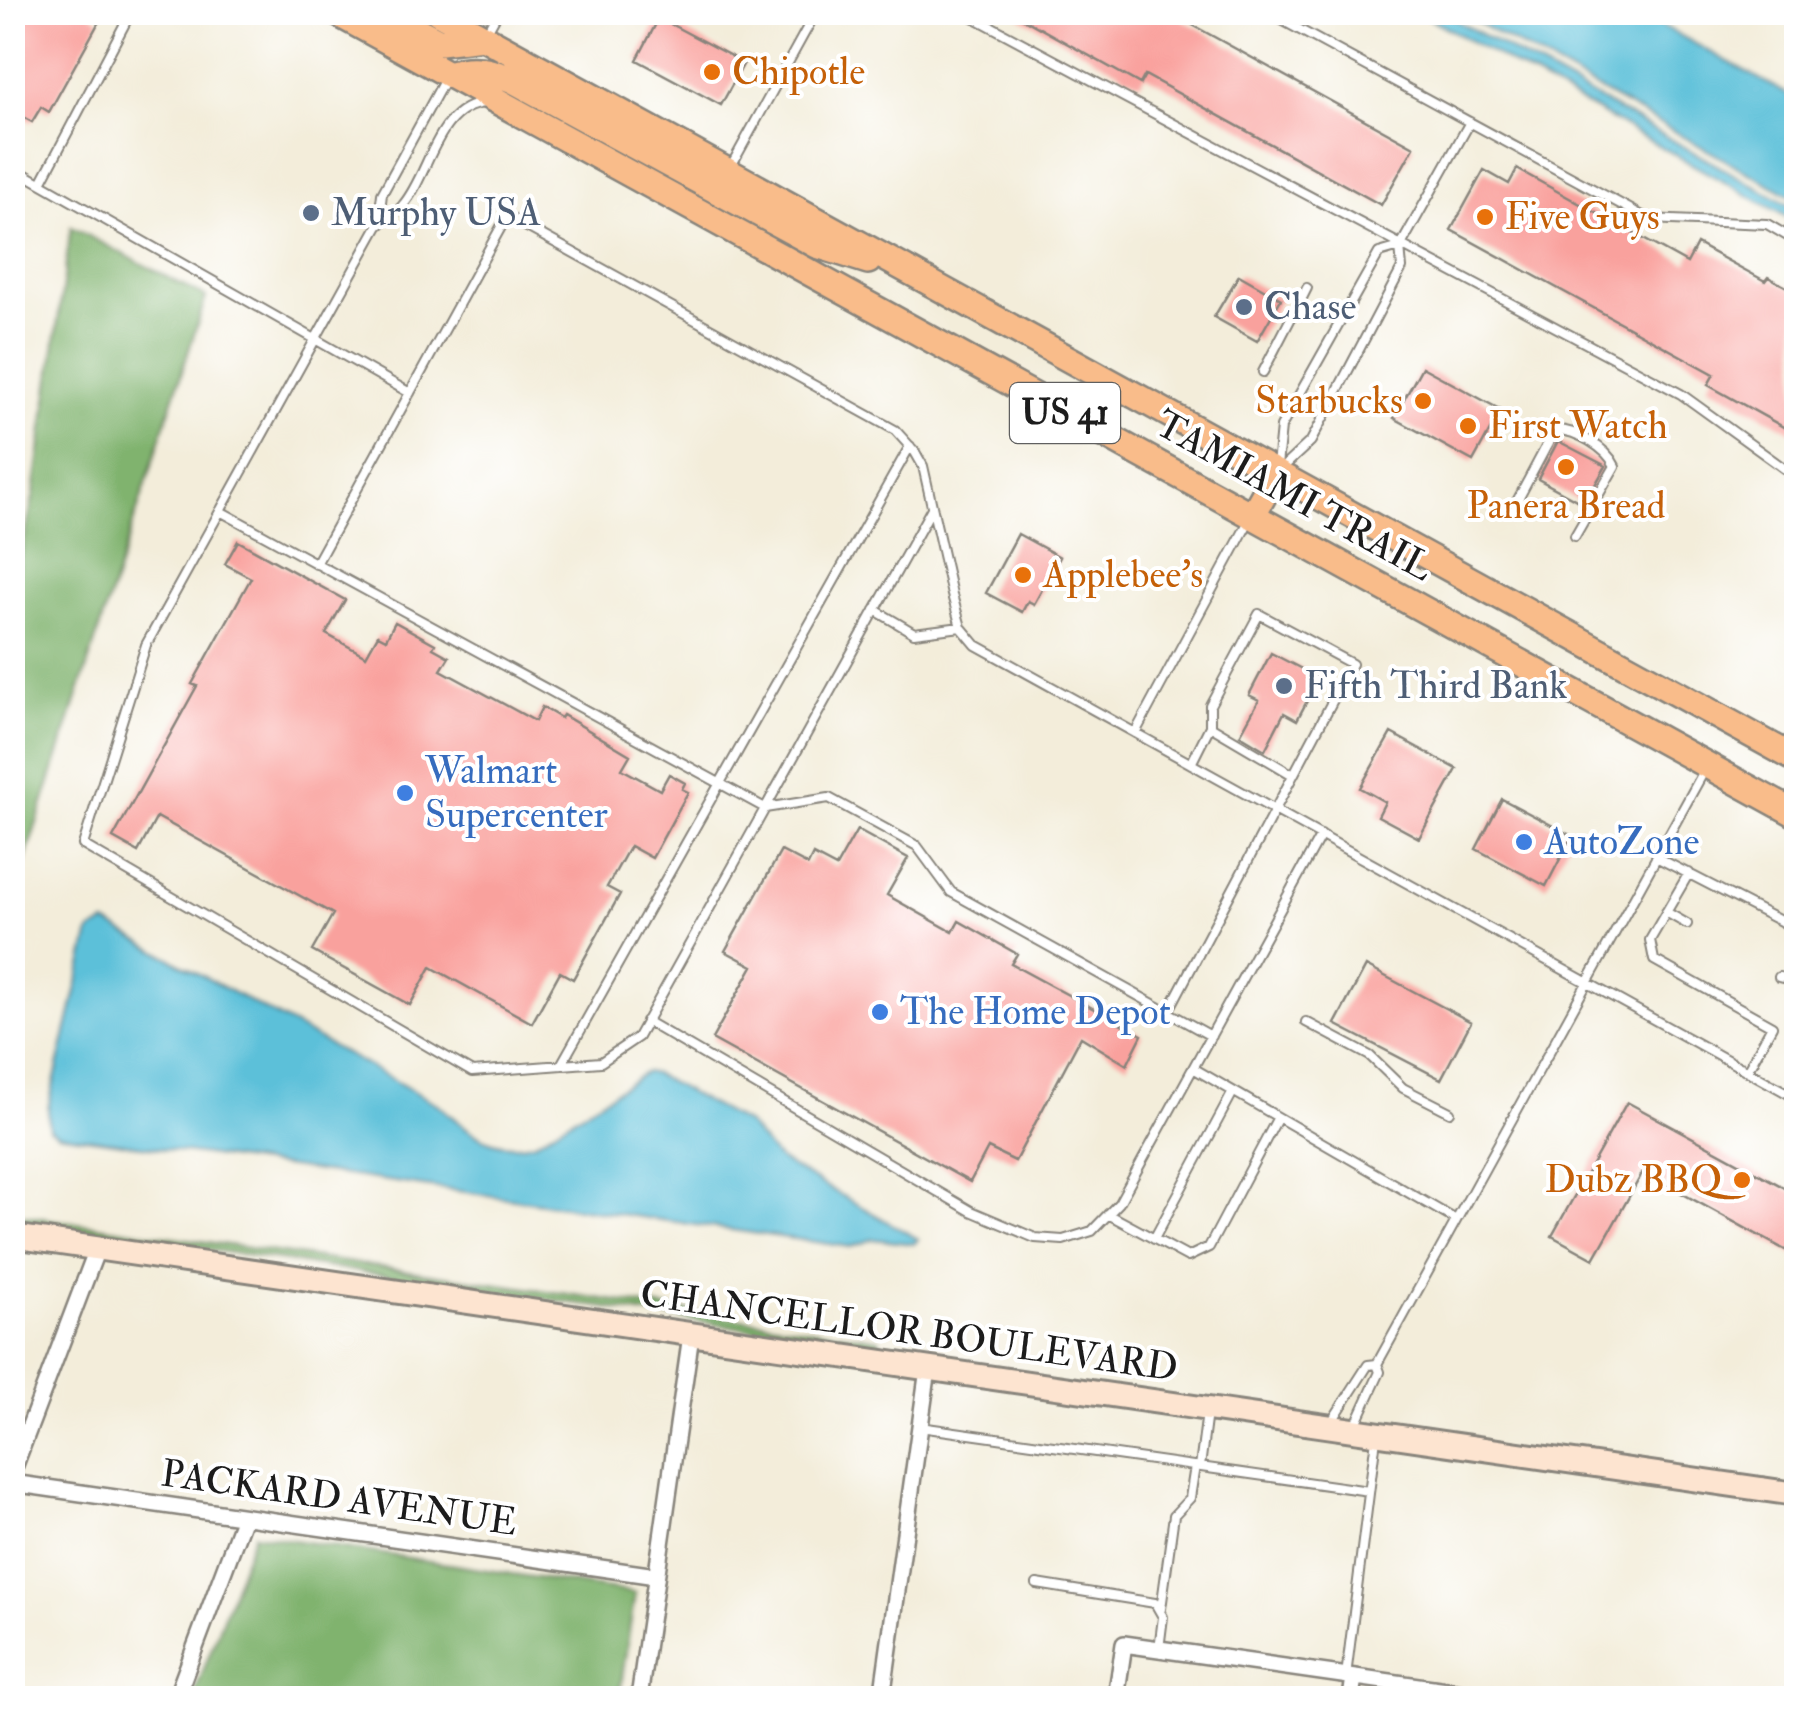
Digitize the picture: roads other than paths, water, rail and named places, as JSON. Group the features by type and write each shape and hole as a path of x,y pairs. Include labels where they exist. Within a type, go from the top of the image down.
{"main road":[{"name":"TAMIAMI TRAIL","path":"335,12 1796,814"},
{"path":"383,12 440,42 484,38"},
{"name":"TAMIAMI TRAIL","path":"438,12 1796,759"},
{"path":"448,74 468,68 488,70 513,80 816,245 920,277"},
{"path":"1252,516 1276,473"},
{"path":"1631,724 1688,741 1796,800"}],"street":[{"name":"CHANCELLOR BOULEVARD","path":"12,1236 1796,1494"},
{"path":"12,1473 96,1249"},
{"path":"639,1698 691,1335"},
{"path":"882,1698 928,1369"},
{"name":"PACKARD AVENUE","path":"12,1483 656,1576"},
{"path":"176,1698 244,1517"},
{"path":"1116,1698 1124,1644 1504,1698"},
{"path":"1350,1676 1351,1698"}],"lane":[{"path":"41,184 132,12"},
{"path":"484,38 498,12"},
{"path":"728,172 816,12"},
{"path":"964,12 1681,394 1796,477"},
{"path":"1267,12 1648,219 1767,224 1796,241"},
{"path":"378,226 382,194 448,74"},
{"path":"499,103 465,108 452,118 403,205 378,226 146,645 83,845 472,1072 601,1062 638,1037 932,508"},
{"path":"1276,473 1311,441 1402,268 1400,247 1470,122"},
{"path":"12,167 410,393"},
{"path":"316,564 507,216 895,430 923,466 962,627 976,644 1748,1071 1795,1093"},
{"path":"1276,473 1281,427 1379,253 1400,247"},
{"path":"1298,306 1307,288"},
{"path":"1263,372 1291,318"},
{"path":"1516,502 1554,430 1565,430 1610,454 1615,466 1576,536"},
{"path":"561,1065 910,446"},
{"path":"220,511 765,808 829,798 917,846 951,892 1210,1036"},
{"path":"1135,733 1252,516"},
{"path":"875,610 914,633 962,627"},
{"path":"1168,1012 1352,664 1259,614 1210,704 1210,726 1191,764"},
{"path":"1210,726 1293,774"},
{"path":"1350,1676 1369,1492 1364,1432 1380,1372 1377,1364 1708,766"},
{"path":"646,1021 971,1211 1035,1238 1064,1240 1092,1231 1118,1202 1321,835"},
{"path":"1656,857 1796,928"},
{"path":"1689,873 1650,940 1654,960 1772,1026 1748,1071"},
{"path":"1666,912 1687,924"},
{"path":"1780,977 1796,980"},
{"path":"1306,1022 1370,1056 1403,1088 1450,1112"},
{"path":"1193,1068 1456,1220"},
{"path":"1154,1239 1233,1092"},
{"path":"1108,1214 1188,1257 1209,1246 1278,1118"},
{"path":"1328,1427 1368,1365 1377,1364"},
{"path":"1159,1649 1174,1516 1190,1498 1208,1409"},
{"path":"920,1426 1369,1492"},
{"path":"1037,1584 1155,1604 1161,1610"}],"water":[{"path":"1420,13 1443,13 1796,209 1796,222"},
{"path":"1460,13 1639,13 1796,99 1796,199"},
{"path":"106,923 439,1105 482,1138 507,1145 535,1142 646,1072 747,1124 778,1159 918,1239 914,1244 873,1239 851,1247 58,1134 49,1129 48,1108 90,932"}],"place":[{"name":"Chipotle","path":"712,72"},
{"name":"Murphy USA","path":"311,213"},
{"name":"Five Guys","path":"1485,217"},
{"name":"Chase","path":"1244,307"},
{"name":"Starbucks","path":"1423,401"},
{"name":"First Watch","path":"1468,426"},
{"name":"Panera Bread","path":"1566,467"},
{"name":"Applebee's","path":"1023,575"},
{"name":"Fifth Third Bank","path":"1284,686"},
{"name":"Walmart Supercenter","path":"405,793"},
{"name":"AutoZone","path":"1524,842"},
{"name":"The Home Depot","path":"880,1012"},
{"name":"Dubz BBQ","path":"1742,1180"}]}
